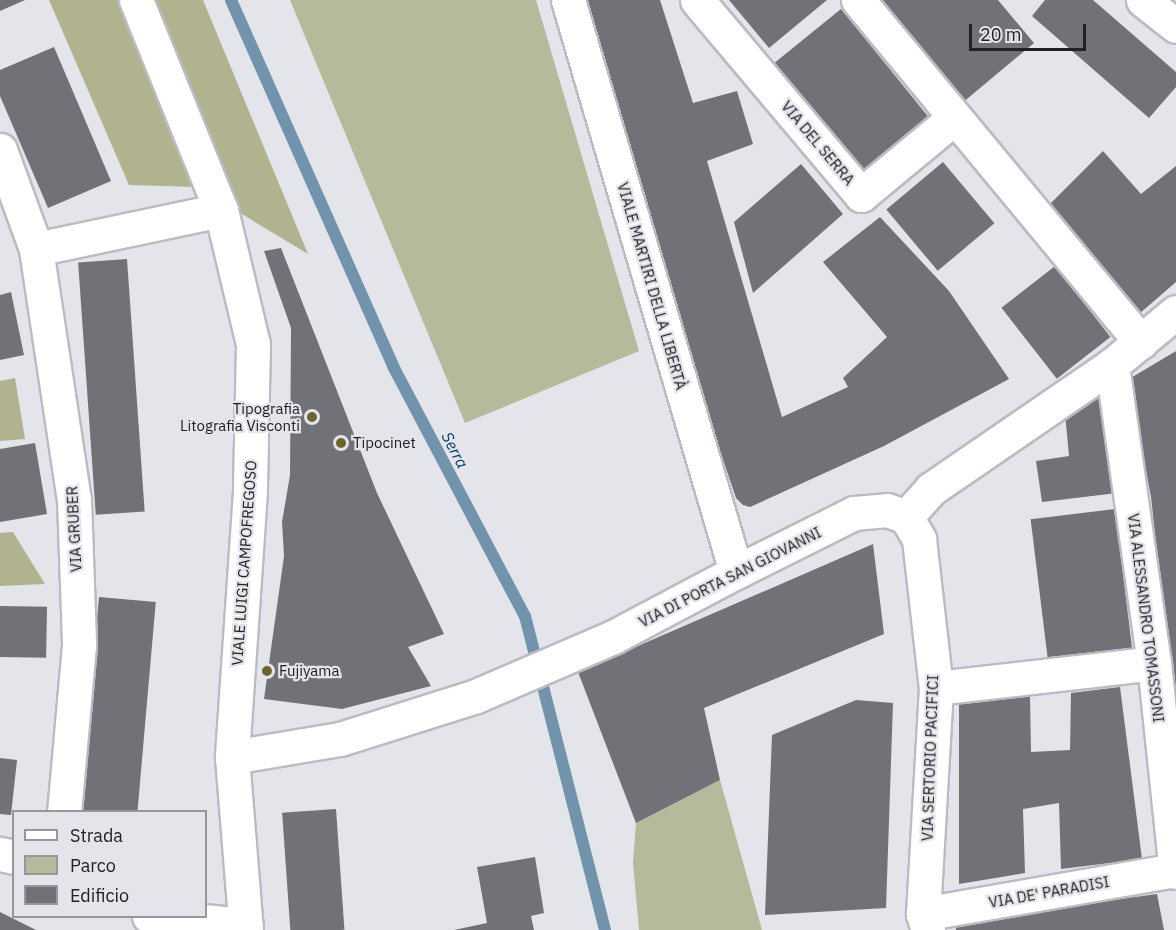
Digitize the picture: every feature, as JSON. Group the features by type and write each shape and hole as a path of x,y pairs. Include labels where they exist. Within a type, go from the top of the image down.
{"street":[{"name":"VIALE LUIGI CAMPOFREGOSO","path":"136,0 221,210 253,344 250,491 232,757 246,928"},
{"name":"VIALE MARTIRI DELLA LIBERTÀ","path":"568,0 736,572"},
{"name":"VIA DEL SERRA","path":"697,0 861,195 954,118"},
{"path":"858,0 1142,342"},
{"path":"1143,0 1176,26"},
{"name":"VIA GRUBER","path":"0,150 36,249 74,499 79,645 64,810"},
{"path":"36,249 221,210"},
{"path":"906,517 930,489 1112,365 1176,312"},
{"name":"VIA ALESSANDRO TOMASSONI","path":"1112,365 1154,663 1176,871"},
{"name":"VIA DI PORTA SAN GIOVANNI","path":"232,757 340,739 476,696 613,637 854,513 887,510 906,517"},
{"name":"VIA SERTORIO PACIFICI","path":"906,517 919,539 936,688 926,922"},
{"path":"936,688 1154,663"},
{"name":"VIA DE' PARADISI","path":"926,922 1176,871"},
{"path":"165,918 246,928"}],"green space":[{"path":"49,0 203,0 308,254 197,187 129,185"},
{"path":"290,0 536,0 639,351 465,423"},
{"path":"15,378 25,439 0,441 0,381"},
{"path":"13,532 45,584 0,586 0,533"},
{"path":"720,780 762,930 639,930 633,863 636,823"}],"building":[{"path":"0,0 25,0 0,11"},
{"path":"587,0 660,0 693,103 737,91 753,144 707,161 782,417 848,387 843,378 887,337 823,262 880,217 949,291 1009,379 884,446 750,507 743,505 736,498 696,379"},
{"path":"729,0 827,0 769,48"},
{"path":"879,0 998,0 1034,43 961,104"},
{"path":"1045,0 1093,0 1176,72 1176,87 1149,118 1032,16"},
{"path":"841,9 929,118 860,174 772,65"},
{"path":"54,47 111,181 48,208 0,96 0,70"},
{"path":"1103,151 1141,194 1176,166 1176,282 1139,314 1050,204"},
{"path":"943,162 994,223 938,271 886,210"},
{"path":"801,164 843,214 753,293 734,222"},
{"path":"281,248 377,493 444,634 408,647 431,686 342,709 264,699 284,556 282,522 290,475 291,328 264,251"},
{"path":"127,259 145,511 96,515 78,262"},
{"path":"1055,266 1110,337 1057,379 1001,308"},
{"path":"11,292 24,355 0,360 0,295"},
{"path":"1176,351 1176,724 1151,497 1129,379"},
{"path":"1102,387 1117,493 1042,502 1036,461 1069,456 1065,413"},
{"path":"35,443 47,514 0,522 0,449"},
{"path":"1115,509 1133,655 1049,665 1031,519"},
{"path":"873,544 884,634 704,708 720,780 636,823 578,672"},
{"path":"99,597 156,602 138,810 80,810"},
{"path":"0,606 47,607 46,658 0,657"},
{"path":"1120,687 1142,859 1061,869 1059,803 1023,809 1025,873 959,884 959,703 1030,696 1031,752 1070,750 1071,693"},
{"path":"856,700 893,703 886,908 765,915 772,735"},
{"path":"0,758 17,760 11,815 0,814"},
{"path":"336,809 344,930 290,930 282,813"},
{"path":"535,857 544,913 531,916 534,930 454,930 487,923 477,867"},
{"path":"1157,894 1164,930 956,930 955,922"},
{"path":"0,912 36,930 0,930"}],"waterway":[{"name":"Serra","path":"231,0 394,368 525,616 605,930"}],"place":[{"name":"Tipografia Litografia Visconti","path":"312,417"},
{"name":"Tipocinet","path":"341,443"},
{"name":"Fujiyama","path":"267,671"}]}
